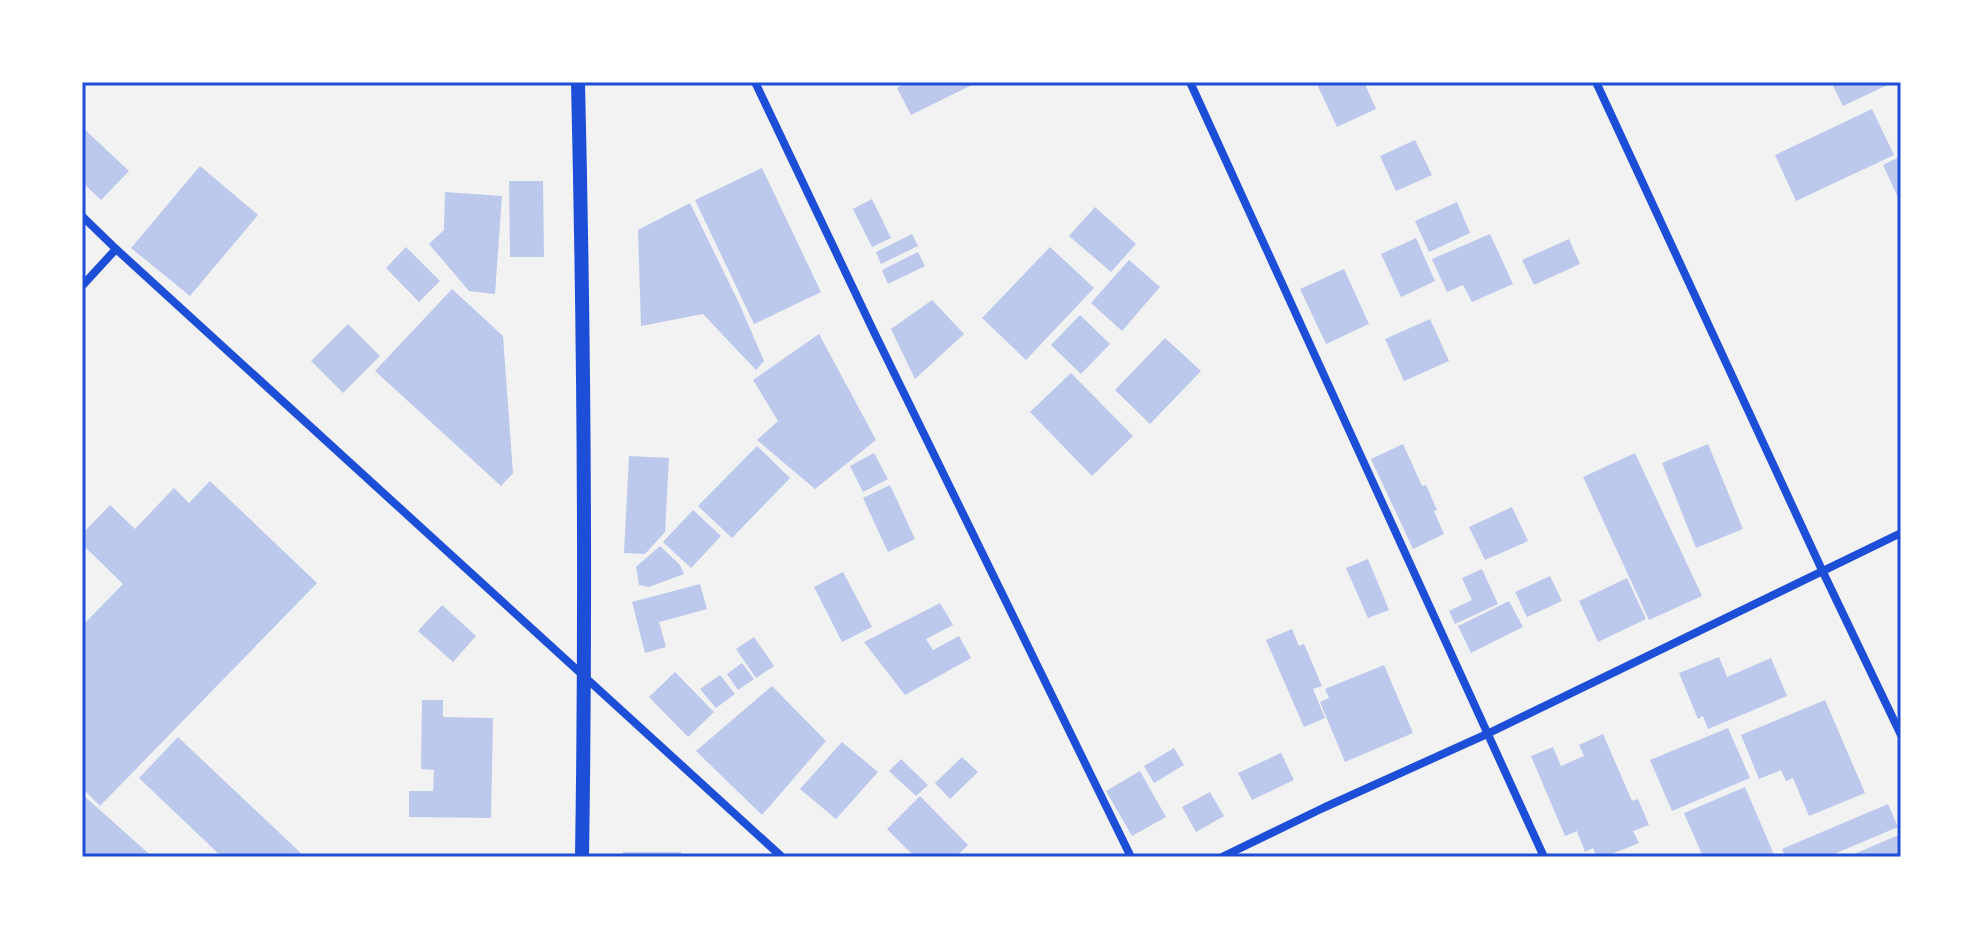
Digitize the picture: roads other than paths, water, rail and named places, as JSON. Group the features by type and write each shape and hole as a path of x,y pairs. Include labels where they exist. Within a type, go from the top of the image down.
{"street":[{"path":"578,82 583,301 582,857"},
{"path":"755,82 1131,857"},
{"path":"1190,82 1544,857"},
{"path":"1596,82 1901,735"},
{"path":"82,216 782,857"},
{"path":"82,286 116,249"},
{"path":"1222,857 1487,734 1901,533"}]}
